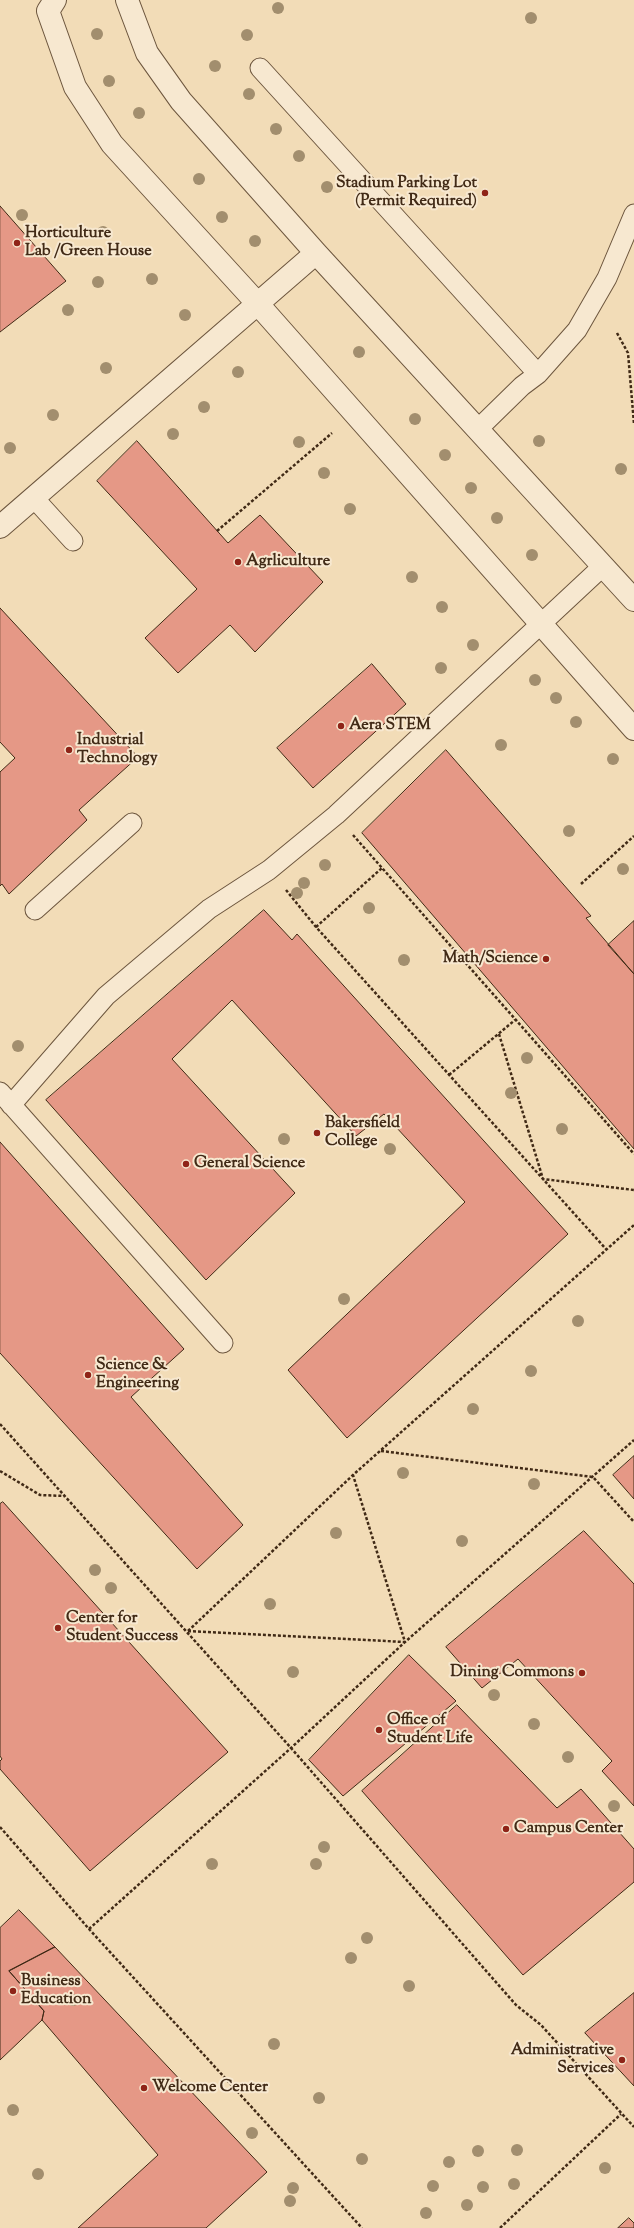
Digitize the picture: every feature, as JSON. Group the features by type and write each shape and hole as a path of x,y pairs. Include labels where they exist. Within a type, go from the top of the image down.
{"street":[{"path":"55,0 48,11 75,87 112,144 257,303 634,729"},
{"path":"127,0 147,53 181,101 316,253 479,428 634,600"},
{"path":"0,526 316,253"}],"lane":[{"path":"260,68 538,374"},
{"path":"479,428 522,386 538,374 577,330 607,278 634,214"},
{"path":"33,497 73,541"},
{"path":"223,1343 6,1098 106,996 209,910 269,870 336,815 603,566"},
{"path":"35,910 132,822"}],"path":[{"path":"617,333 628,353 634,424"},
{"path":"217,531 332,433"},
{"path":"336,815 634,1154"},
{"path":"581,884 634,836"},
{"path":"316,927 382,868"},
{"path":"269,870 316,927 606,1249"},
{"path":"449,1075 515,1020"},
{"path":"499,1034 543,1179"},
{"path":"543,1179 634,1190"},
{"path":"188,1631 353,1475 634,1225"},
{"path":"0,1424 188,1631 516,2005 541,2024 634,2127"},
{"path":"89,1929 291,1748 404,1642 634,1440"},
{"path":"381,1451 593,1477 634,1522"},
{"path":"0,1471 40,1495 65,1496"},
{"path":"353,1475 404,1642"},
{"path":"188,1631 404,1642"},
{"path":"0,1827 89,1929 362,2228"},
{"path":"500,2228 621,2114"}],"building":[{"name":"Horticulture Lab /Green House","path":"0,206 66,281 0,332"},
{"name":"Agrliculture","path":"137,441 228,543 260,515 323,582 255,652 230,625 178,673 145,638 197,589 97,481"},
{"name":"Industrial Technology","path":"0,608 138,757 79,810 87,820 9,894 2,884 0,886 0,772 15,758 0,742"},
{"name":"Aera STEM","path":"372,664 406,704 313,788 277,748"},
{"name":"Math/Science","path":"446,750 591,916 586,918 634,974 634,1149 362,833"},
{"name":"General Science","path":"264,910 292,940 297,934 568,1234 347,1438 288,1370 465,1202 384,1114 356,1136 232,1000 172,1059 295,1193 206,1280 46,1100"},
{"path":"634,921 634,974 608,945"},
{"name":"Science & Engineering","path":"0,1142 184,1349 131,1397 243,1525 197,1569 0,1353"},
{"path":"634,1456 634,1499 613,1475"},
{"name":"Center for Student Success","path":"3,1502 228,1752 90,1871 0,1769 0,1761 2,1759 0,1756 0,1504"},
{"name":"Dining Commons","path":"584,1531 634,1584 634,1806 602,1771 612,1761 518,1659 482,1688 446,1647"},
{"name":"Office of Student Life","path":"409,1655 456,1701 343,1796 309,1760"},
{"name":"Campus Center","path":"457,1705 557,1808 581,1789 634,1849 634,1882 523,1975 362,1791"},
{"name":"Business Education","path":"19,1910 55,1947 9,1971 44,2011 42,2020 0,2060 0,1928"},
{"name":"Welcome Center","path":"55,1947 267,2172 206,2228 78,2228 158,2155 42,2020 44,2011 9,1971"},
{"name":"Administrative Services","path":"634,1993 634,2086 585,2033"},
{"path":"629,2218 634,2223 634,2228 618,2228"}],"place":[{"name":"Stadium Parking Lot (Permit Required)","path":"485,193"},
{"name":"Horticulture Lab /Green House","path":"17,243"},
{"name":"Agrliculture","path":"238,562"},
{"name":"Aera STEM","path":"341,726"},
{"name":"Industrial Technology","path":"69,750"},
{"name":"Math/Science","path":"546,959"},
{"name":"Bakersfield College","path":"317,1133"},
{"name":"General Science","path":"186,1164"},
{"name":"Science & Engineering","path":"88,1375"},
{"name":"Center for Student Success","path":"58,1628"},
{"name":"Dining Commons","path":"582,1673"},
{"name":"Office of Student Life","path":"379,1730"},
{"name":"Campus Center","path":"506,1829"},
{"name":"Business Education","path":"13,1991"},
{"name":"Administrative Services","path":"622,2060"},
{"name":"Welcome Center","path":"144,2088"}]}
